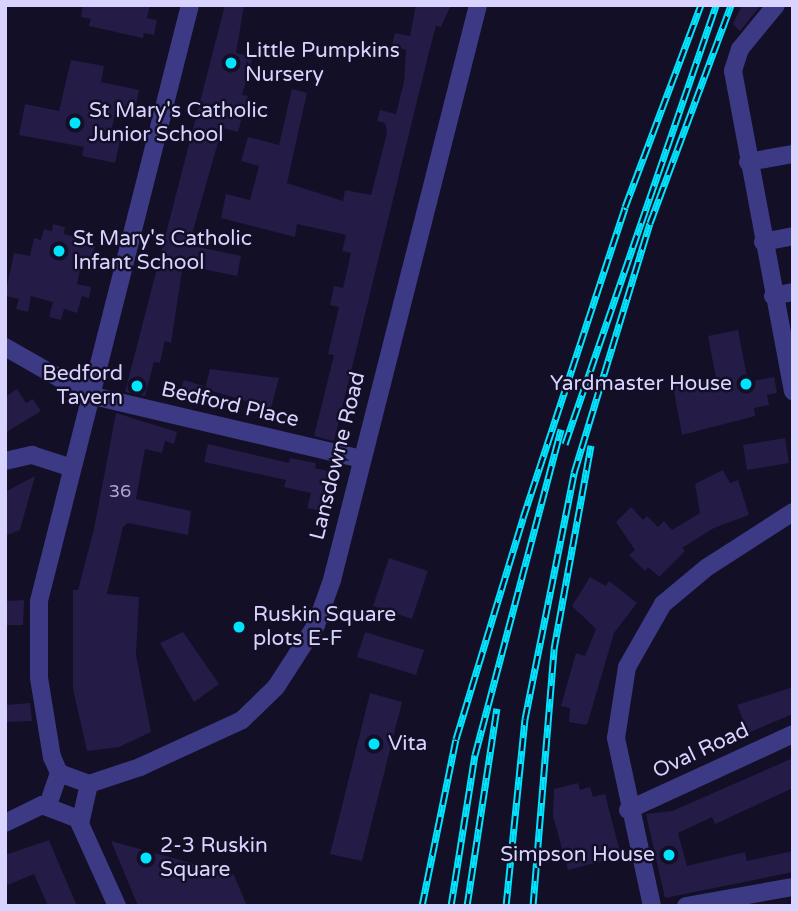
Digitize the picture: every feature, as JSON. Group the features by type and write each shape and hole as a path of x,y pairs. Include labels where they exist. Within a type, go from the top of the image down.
{"street":[{"path":"117,906 63,812 75,779 41,694 38,613 69,467 190,5"},
{"name":"Lansdowne Road","path":"75,779 140,767 242,720 267,699 296,659 326,602 478,5"},
{"path":"776,5 734,59 746,153 793,391"},
{"path":"746,153 793,154"},
{"path":"763,243 793,236"},
{"path":"773,296 793,292"},
{"name":"Bedford Place","path":"5,347 89,395 361,459"},
{"path":"5,461 32,456 69,467"},
{"path":"652,906 628,810 617,738 620,690 648,623 706,568 793,512"},
{"name":"Oval Road","path":"628,810 793,734"},
{"path":"63,812 75,779"},
{"path":"5,823 63,812"},
{"path":"686,906 793,887"}],"building":[{"path":"83,5 150,5 147,18 157,20 154,35 144,33 143,38 89,26 91,19 81,17"},
{"path":"225,5 244,5 236,53 253,57 242,95 248,96 238,132 222,128 189,245 241,256 237,276 183,265 171,343 165,341 160,363 154,362 145,396 125,392"},
{"path":"416,5 451,5 441,27 436,26 429,52 334,441 314,436 334,355 328,354 339,307 330,305 334,286 343,288 351,253 342,251 346,235 297,224 295,237 221,218 226,194 250,200 259,166 241,161 248,137 279,145 292,89 307,93 287,183 343,201 345,190 371,195 387,133 385,123 377,121 380,110 396,114 404,82 406,50 392,45 395,33 410,36"},
{"path":"742,5 761,5 740,31 733,24"},
{"path":"71,60 104,66 101,82 139,90 135,109 117,105 111,132 120,141 115,163 82,156 84,147 19,135 25,104 59,111"},
{"name":"St Mary's Catholic Infant School","path":"53,224 65,227 64,234 96,242 92,258 83,256 77,284 91,287 89,298 82,296 77,313 64,309 61,320 49,317 53,302 31,296 28,312 16,309 19,299 5,296 14,253 30,256 34,238 41,240 44,229 52,231"},
{"name":"Yardmaster House","path":"738,330 748,382 774,377 777,393 767,395 769,405 754,408 755,416 682,435 673,386 716,378 708,336"},
{"path":"210,369 279,378 269,416 251,411 253,403 205,389"},
{"path":"184,380 203,386 198,402 178,396"},
{"path":"17,389 26,403 33,399 41,411 5,433 5,397"},
{"path":"116,413 177,432 174,444 165,441 162,453 145,449 136,499 191,511 188,535 128,523 123,527 107,594 139,597 136,655 151,732 119,747 87,751 73,689 73,590 78,590 94,529"},
{"path":"785,438 789,463 747,470 743,445"},
{"path":"208,444 289,463 290,458 316,463 315,468 337,473 332,496 325,494 321,511 307,508 311,493 284,487 286,480 204,462"},
{"path":"723,470 730,483 738,480 749,515 714,528 682,548 685,551 659,577 648,567 645,571 629,555 635,550 616,522 631,507 643,520 647,516 658,527 664,521 672,530 700,513 695,484"},
{"path":"35,476 20,530 5,536 5,492"},
{"path":"389,558 428,571 412,619 373,606"},
{"path":"590,577 606,586 609,581 637,603 614,633 587,725 569,722 570,708 561,706 576,653 585,656 596,629 572,606"},
{"path":"24,600 23,625 5,625 5,601"},
{"path":"183,632 219,684 194,702 160,643"},
{"path":"365,632 424,650 416,675 357,657"},
{"path":"793,687 793,714 748,733 737,705"},
{"name":"Vita","path":"370,693 402,702 362,861 330,854"},
{"path":"30,703 32,721 5,722 5,705"},
{"path":"793,758 793,788 715,824 712,817 678,833 687,866 745,852 747,861 793,851 793,872 665,898 646,814 672,811"},
{"path":"578,783 580,790 590,787 593,797 605,794 621,856 568,870 553,816 554,789"},
{"path":"49,840 77,906 48,906 34,874 5,886 5,855"},
{"name":"2-3 Ruskin Square","path":"111,841 234,875 247,906 138,906"}],"railway":[{"path":"422,906 456,739 523,518 625,207 701,5"},
{"path":"565,444 716,5"},
{"path":"506,906 525,719 574,473 650,223 731,5"},
{"path":"451,906 475,755 561,429"},
{"path":"533,906 554,649 591,445"},
{"path":"467,906 497,708"}],"place":[{"name":"Little Pumpkins Nursery","path":"231,63"},
{"name":"St Mary's Catholic Junior School","path":"75,123"},
{"name":"St Mary's Catholic Infant School","path":"59,251"},
{"name":"Yardmaster House","path":"746,384"},
{"name":"Bedford Tavern","path":"137,386"},
{"name":"Ruskin Square plots E-F","path":"239,627"},
{"name":"Vita","path":"374,744"},
{"name":"Simpson House","path":"669,855"},
{"name":"2-3 Ruskin Square","path":"146,858"}]}
